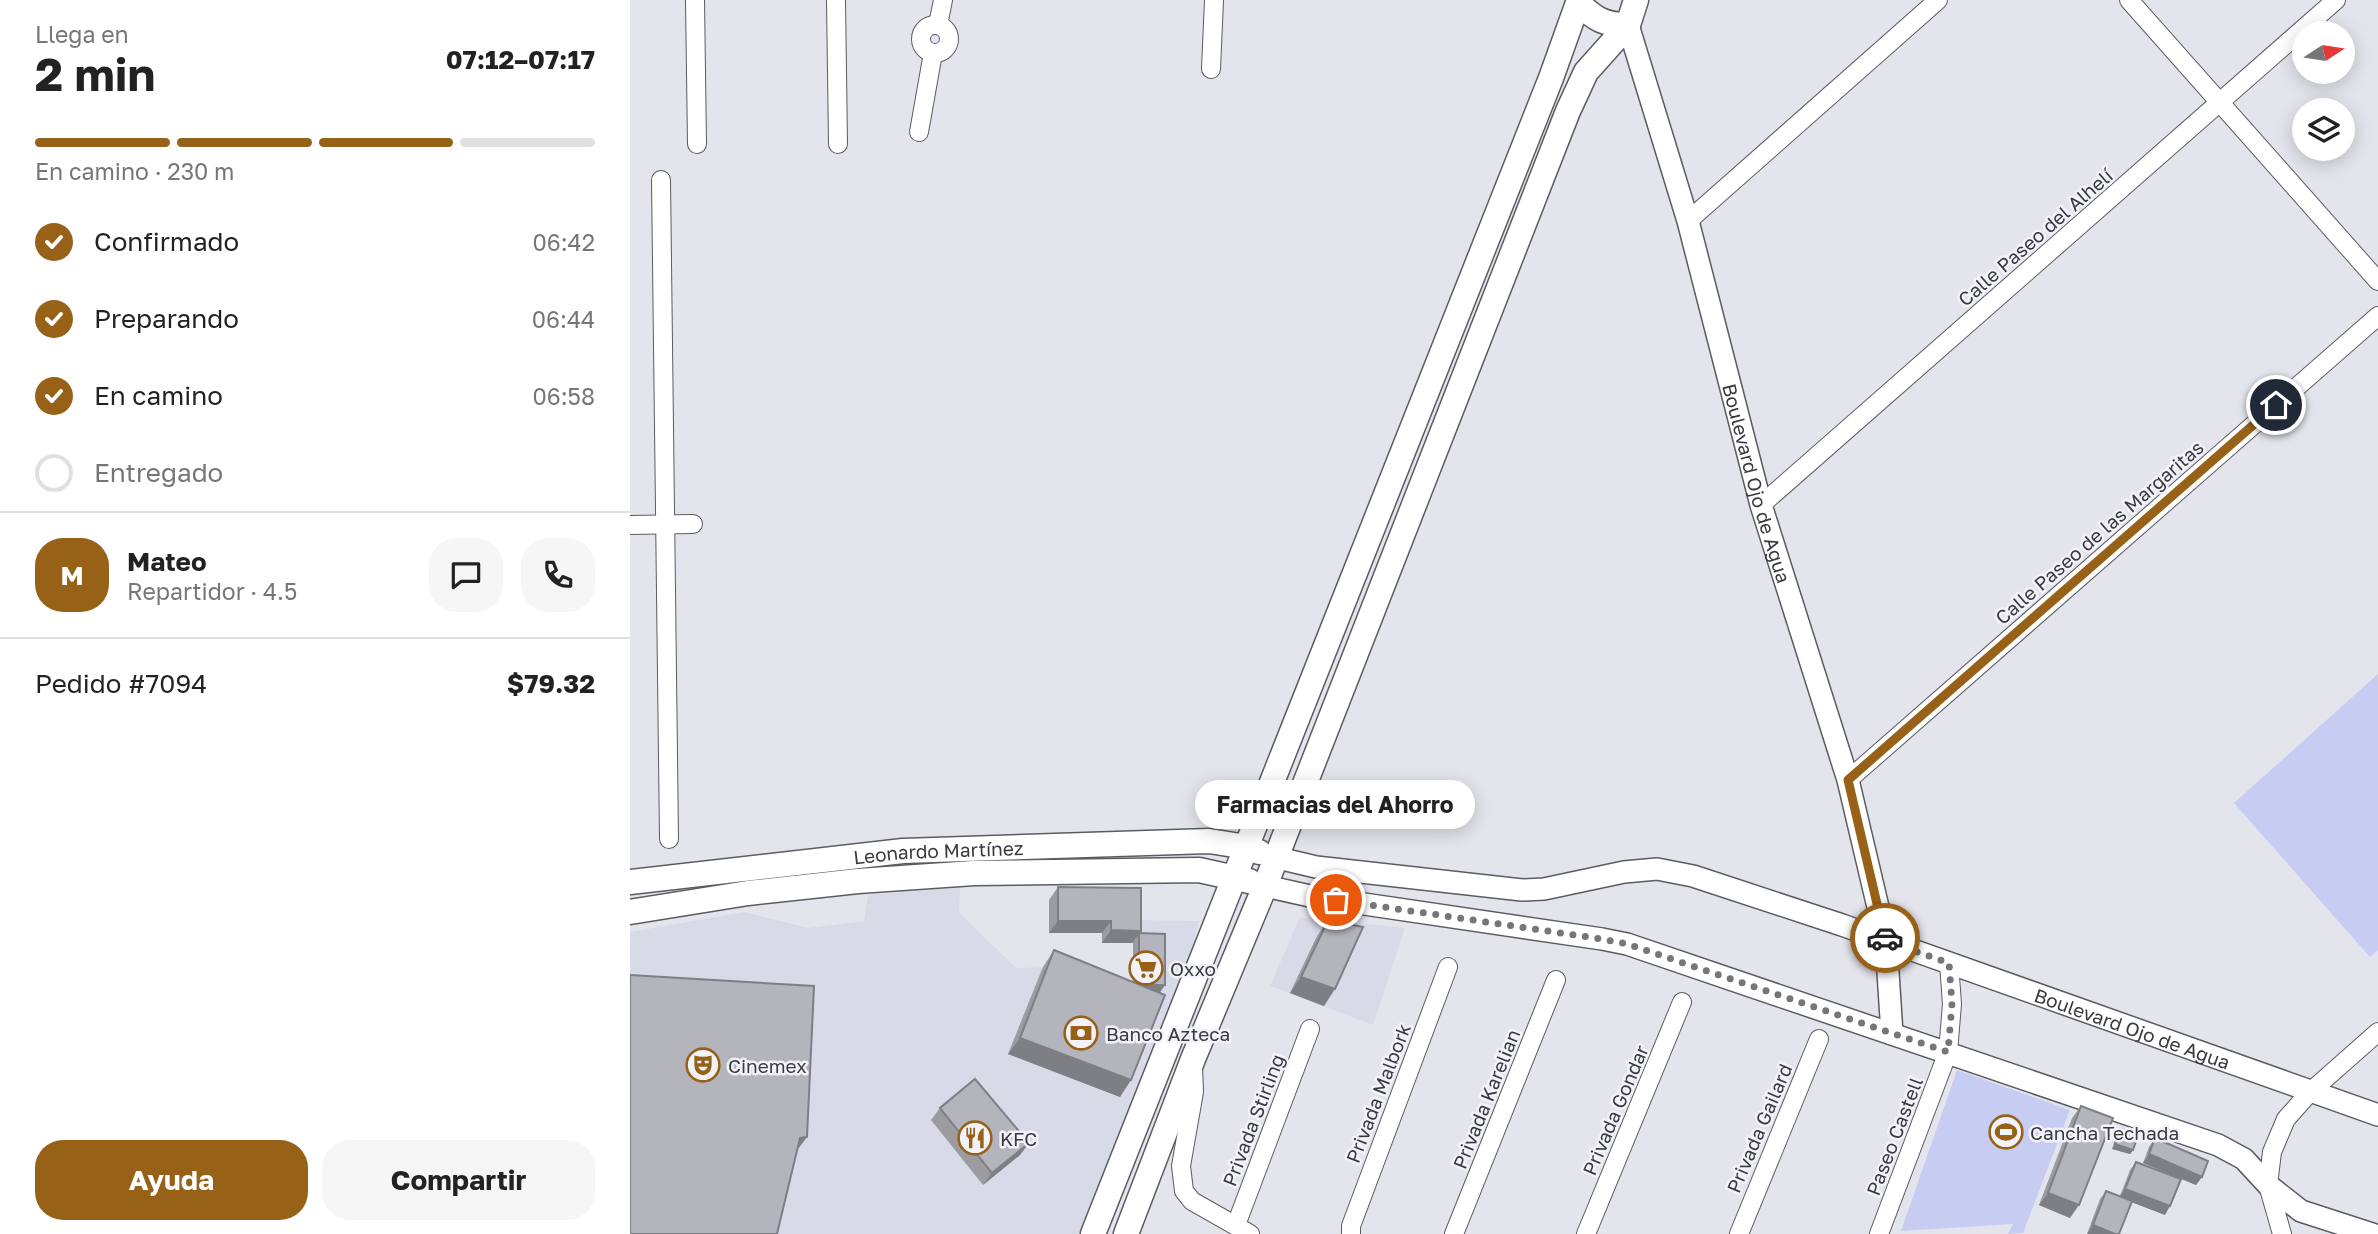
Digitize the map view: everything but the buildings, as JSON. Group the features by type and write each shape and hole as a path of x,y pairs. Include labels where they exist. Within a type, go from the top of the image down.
{"main road":[{"path":"1126,1234 1568,111 1586,72 1628,25 1636,0"},
{"path":"1094,1234 1578,2 1601,21 1628,25"},
{"name":"Leonardo Martínez","path":"630,882 869,855 972,848 1209,841 1247,847"},
{"name":"Boulevard Ojo de Agua","path":"1247,847 1274,858"},
{"path":"796,863 831,885 869,855"},
{"name":"Leonardo Martínez","path":"630,912 748,893 974,873 1199,870 1235,876"},
{"path":"1235,876 1265,886"}],"street":[{"path":"695,0 697,144"},
{"path":"836,0 838,144"},
{"path":"919,132 933,53 943,51 949,42 947,31 938,25 943,0"},
{"path":"1211,69 1214,0"},
{"path":"1688,221 1938,0"},
{"path":"2129,0 2378,281"},
{"name":"Calle Paseo del Alhelí","path":"1761,505 2336,0"},
{"name":"Boulevard Ojo de Agua","path":"1628,25 1688,221 1761,505 1848,780 1886,941 1892,1034"},
{"path":"661,180 669,839"},
{"name":"Calle Paseo de las Margaritas","path":"1848,780 2378,316"},
{"path":"630,525 693,524"},
{"name":"Boulevard Ojo de Agua","path":"1274,858 1316,867 1522,890 1544,889 1623,872 1657,869 1693,876 1886,941 2309,1093 2378,1115"},
{"path":"1265,886 1310,896 1627,944 2218,1145 2244,1159 2269,1185 2301,1211 2372,1234"},
{"name":"Paseo Castell","path":"1879,1234 1948,1052 1952,1004 1949,963"},
{"name":"Privada Malbork","path":"1351,1234 1351,1226 1448,967"},
{"name":"Privada Karelian","path":"1454,1234 1556,980"},
{"name":"Privada Gondar","path":"1586,1234 1682,1002"},
{"name":"Privada Stirling","path":"1243,1229 1310,1030"},
{"path":"2282,1234 2269,1185 2272,1152 2286,1119 2309,1093 2378,1032"},
{"name":"Privada Gailard","path":"1739,1234 1819,1040"},
{"path":"1193,1059 1194,1092 1181,1166 1184,1191 1192,1201 1243,1229"}],"shaded area":[{"path":"2378,674 2378,950 2370,957 2234,803"},
{"path":"960,888 959,912 1016,968 1054,967 1133,993 1133,920 1199,921 1181,994 1108,1163 1081,1234 630,1234 630,932 744,912 809,928 864,921 868,895"},
{"path":"1300,917 1405,928 1373,1025 1270,986"},
{"path":"1957,1070 2070,1110 2023,1233 2008,1234 2013,1224 1901,1231"}],"way so far":[{"path":"1336,900 1627,944 1948,1052 1952,1004 1949,963 1886,941 1885,938"}],"place":[{"name":"Farmacias del Ahorro","path":"1336,900"},
{"name":"Oxxo","path":"1146,968"},
{"name":"Banco Azteca","path":"1081,1033"},
{"name":"Cinemex","path":"703,1065"},
{"name":"Cancha Techada","path":"2006,1132"},
{"name":"KFC","path":"975,1138"}],"route":[{"path":"1885,938 1848,780 2276,405"}]}
